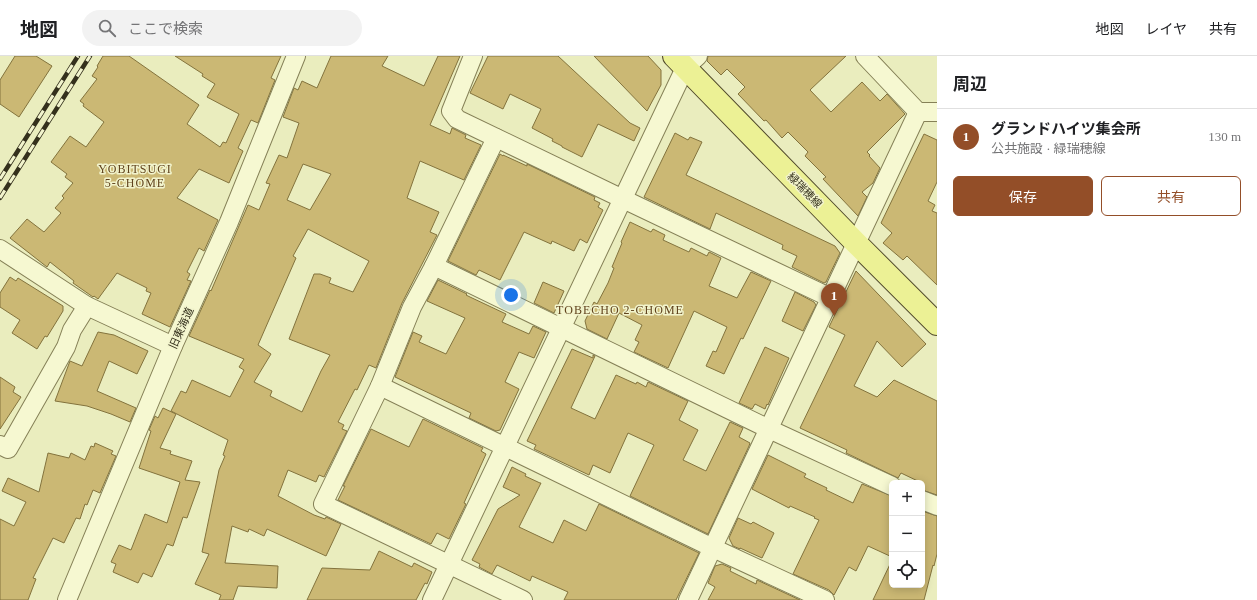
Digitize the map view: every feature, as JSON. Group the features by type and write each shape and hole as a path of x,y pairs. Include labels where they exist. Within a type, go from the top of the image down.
{"main road":[{"name":"緑瑞穂線","path":"686,60 856,243 937,324"}],"street":[{"name":"旧東海道","path":"67,600 172,346 229,222 296,56"},
{"path":"473,56 452,111 457,119 623,200 831,298"},
{"path":"865,56 918,112 937,112"},
{"path":"432,600 623,200 686,60"},
{"path":"688,600 918,112"},
{"path":"496,138 434,266 412,307 380,386 323,504 523,600"},
{"path":"0,249 87,306 172,346"},
{"path":"434,266 769,429 889,485"},
{"path":"0,445 8,449 66,347 72,330 87,306"},
{"path":"380,386 713,548 825,600"},
{"path":"925,501 937,506"}],"building":[{"path":"15,56 36,56 52,66 19,117 0,104 0,80"},
{"path":"103,56 129,56 199,105 187,124 220,147 223,142 226,143 239,114 207,97 215,84 202,76 203,74 175,56 281,56 271,78 275,80 258,123 251,120 238,148 243,151 229,183 199,169 177,198 218,220 204,251 199,248 187,272 190,274 187,280 191,281 170,327 142,314 151,293 146,291 147,288 117,273 98,299 73,283 74,281 50,262 47,267 10,238 27,219 44,232 61,213 55,208 64,198 62,196 73,183 65,177 67,174 51,162 70,136 86,147 104,122 83,106 84,104 80,101 97,79 92,76"},
{"path":"331,56 388,56 382,66 424,86 438,56 460,56 430,125 450,134 452,128 466,135 465,138 481,145 464,180 420,161 407,198 439,212 430,232 437,235 402,303 376,368 369,365 357,390 355,389 338,422 344,425 342,429 347,431 324,477 319,475 316,482 288,470 278,496 314,515 325,519 326,517 341,524 326,556 267,529 264,536 249,529 248,532 232,526 225,563 278,566 277,588 238,586 233,600 219,600 221,595 195,584 209,554 202,552 219,470 225,456 223,455 228,440 171,411 181,391 186,393 192,380 230,397 244,370 239,367 244,359 189,336 210,290 211,291 248,205 259,210 270,184 266,183 279,155 287,158 299,123 283,117 294,88 298,90 302,81 317,88","holes":["303,164 331,174 310,210 287,200","308,229 369,261 353,292 329,283 331,278 320,274 314,274 289,339 330,355 302,412 270,396 272,391 254,382 271,354 258,345 296,258 293,256"]},
{"path":"488,56 558,56 630,123 640,128 634,141 598,124 582,157 562,147 552,141 553,139 532,128 541,109 510,94 503,109 470,93"},
{"path":"594,56 648,56 661,70 661,85 647,111"},
{"path":"708,56 846,56 810,90 831,112 862,82 880,101 887,94 905,114 867,152 880,168 873,183 862,192 867,197 858,216 823,179 826,177 805,156 808,152 788,132 782,138 766,120 764,121 738,94 745,87 727,69 721,75 707,61"},
{"path":"675,133 688,140 690,137 702,142 686,175 835,246 840,253 826,282 824,283 792,267 797,256 782,249 783,245 716,213 710,229 644,197"},
{"path":"924,134 937,140 937,182 928,201 935,205 932,211 937,213 937,285 907,256 903,260 883,243 892,233 881,223"},
{"path":"500,154 527,166 527,164 595,197 594,200 600,203 598,207 603,210 587,243 580,239 574,251 552,241 551,244 524,232 500,280 479,270 476,275 448,261"},
{"path":"630,222 651,232 653,229 665,235 663,240 689,252 691,248 707,256 709,252 721,258 709,286 737,298 751,272 771,281 724,374 706,366 713,351 716,352 727,327 694,311 668,368 634,352 639,342 635,340 642,325 619,313 607,339 587,329 585,321 594,302 597,304 608,283 614,268 612,267 622,243 621,242"},
{"path":"856,271 926,344 902,367 877,341 854,386 877,397 894,380 937,401 937,495 925,491 925,480 916,480 901,473 898,478 846,453 847,450 800,428 845,335 829,327"},
{"path":"10,277 16,281 18,278 63,306 63,311 47,337 45,336 37,349 12,333 20,320 0,307 0,293"},
{"path":"438,280 506,314 502,322 529,334 533,326 546,332 534,358 519,352 505,382 519,389 500,430 496,431 469,418 471,413 395,377 413,332 422,336 419,342 446,354 465,318 427,301"},
{"path":"543,282 564,291 554,313 534,303"},
{"path":"795,292 814,302 816,305 803,331 782,321"},
{"path":"98,332 114,335 148,351 137,374 109,361 97,391 136,408 130,422 87,406 55,401 70,361 82,366"},
{"path":"765,347 789,358 768,405 767,404 765,409 755,404 752,409 739,403"},
{"path":"572,349 593,358 593,355 595,356 571,408 595,419 616,375 636,384 637,382 646,387 648,382 688,401 679,420 698,430 683,460 706,471 730,422 743,428 739,437 750,443 708,534 630,496 654,445 628,433 610,473 593,465 589,475 534,449 536,445 527,441"},
{"path":"0,377 15,387 13,392 21,397 0,429"},
{"path":"163,408 176,414 160,448 171,451 170,454 192,461 185,480 200,482 187,518 183,517 173,546 167,544 152,577 143,573 138,583 113,572 116,564 111,562 119,545 131,550 145,514 167,523 180,482 139,468 151,431 149,430 155,416 158,418"},
{"path":"423,419 483,448 481,451 486,454 464,503 466,504 449,539 437,533 431,544 338,500 345,486 343,486 371,429 409,447"},
{"path":"95,443 113,451 111,454 116,456 100,493 93,490 87,505 85,504 80,519 76,518 64,543 53,538 33,578 36,579 28,600 0,600 0,519 14,526 26,502 2,491 8,478 39,492 48,453 69,458 71,453 85,460 91,446 94,447"},
{"path":"768,455 806,474 804,477 853,503 862,484 889,495 889,556 868,546 856,571 849,567 834,595 829,590 793,574 819,520 790,506 789,508 752,489"},
{"path":"512,467 526,474 525,476 541,483 519,527 553,543 564,520 586,531 599,504 699,553 676,600 564,600 568,592 532,576 530,581 497,565 492,574 479,567 480,564 472,560 498,509 520,495 503,487"},
{"path":"925,512 937,516 937,554 924,600 873,600 889,566 889,588 925,588"},
{"path":"738,518 751,524 753,522 774,533 762,558 733,546 729,538"},
{"path":"379,551 412,567 414,563 432,572 427,584 425,583 416,600 307,600 322,568 370,570"},
{"path":"722,564 731,568 730,571 756,584 757,580 800,600 708,600 715,587 708,583 715,566"}],"railway":[{"path":"0,179 78,56"},
{"path":"0,198 90,56"}],"place":[{"name":"グランドハイツ集会所","path":"834,316"}],"district":[{"name":"YOBITSUGI 5-CHOME","path":"135,176"},
{"name":"TOBECHO 2-CHOME","path":"620,310"}]}
